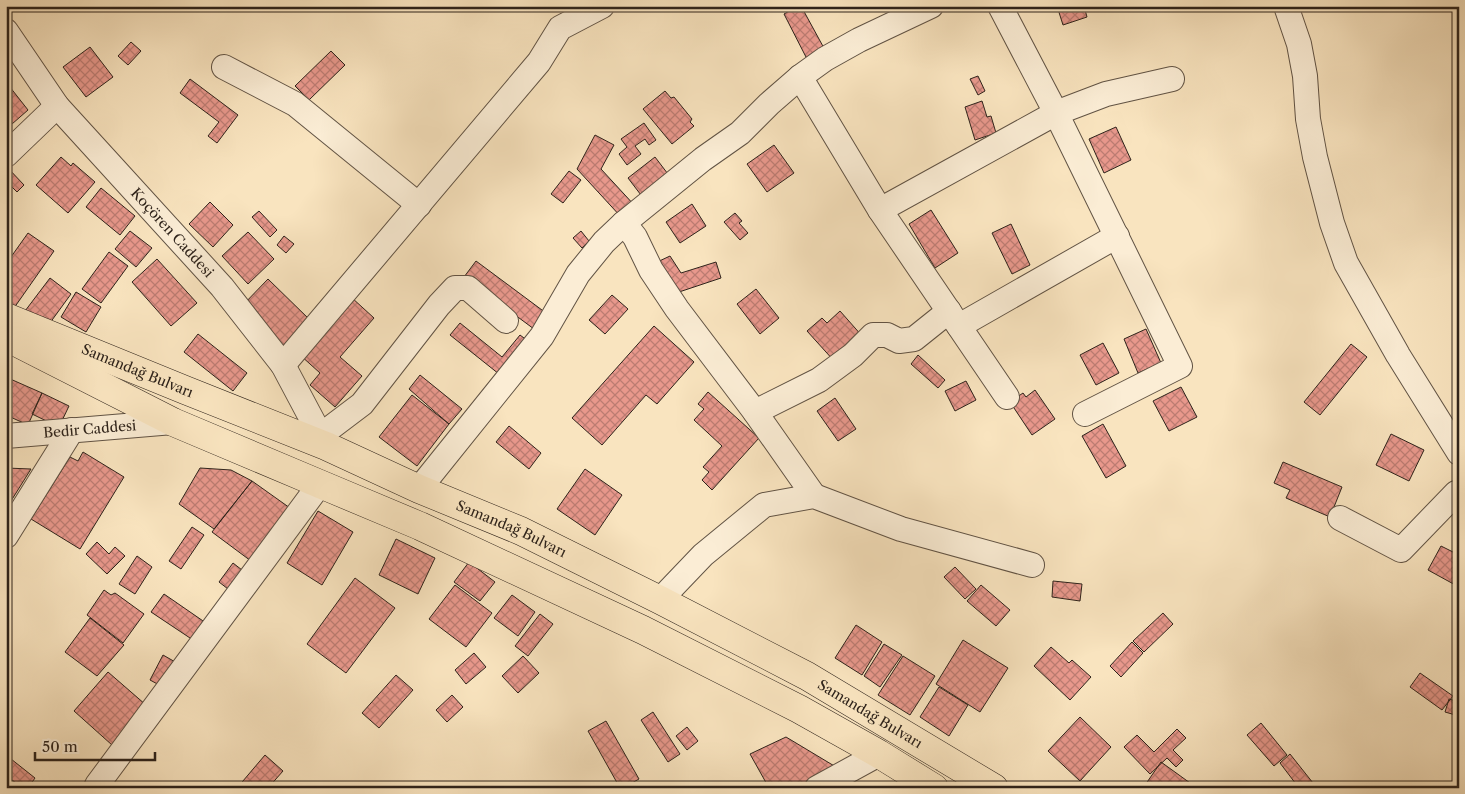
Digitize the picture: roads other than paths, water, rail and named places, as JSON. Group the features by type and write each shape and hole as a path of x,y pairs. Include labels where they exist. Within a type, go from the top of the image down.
{"highway":[{"name":"Samandağ Bulvarı","path":"6,317 185,390 324,440 419,489 521,531 807,676 994,788"},
{"name":"Samandağ Bulvarı","path":"6,337 173,422 420,526 644,630 799,709 879,754 934,788"}],"street":[{"path":"283,365 539,62 560,28 602,6"},
{"path":"419,489 542,336 578,274 604,242 702,159 740,133 800,77 825,59 859,40 932,6"},
{"path":"1000,6 1056,113 1180,366 1085,414"},
{"path":"1286,6 1299,44 1305,76 1308,119 1315,157 1332,223 1346,263 1398,355 1457,444"},
{"name":"Koçören Caddesi","path":"6,31 57,106 222,288 283,365 324,440"},
{"path":"224,67 295,104 419,205"},
{"path":"800,77 880,210 1007,396"},
{"path":"880,210 1056,113 1106,94 1172,79"},
{"path":"6,155 57,106"},
{"path":"624,224 635,237 651,270 672,301 755,412 814,496"},
{"path":"755,412 819,380 853,355 873,335 888,335 899,341 914,338 1117,236"},
{"path":"324,440 362,404 438,305 455,288 468,288 506,321"},
{"name":"Bedir Caddesi","path":"6,436 173,422"},
{"path":"6,536 72,430"},
{"path":"97,785 320,484"},
{"path":"1340,518 1401,550 1456,493 1459,494"},
{"path":"660,600 703,555 764,505 814,496 901,529 1032,565"},
{"path":"817,788 879,754"}]}
